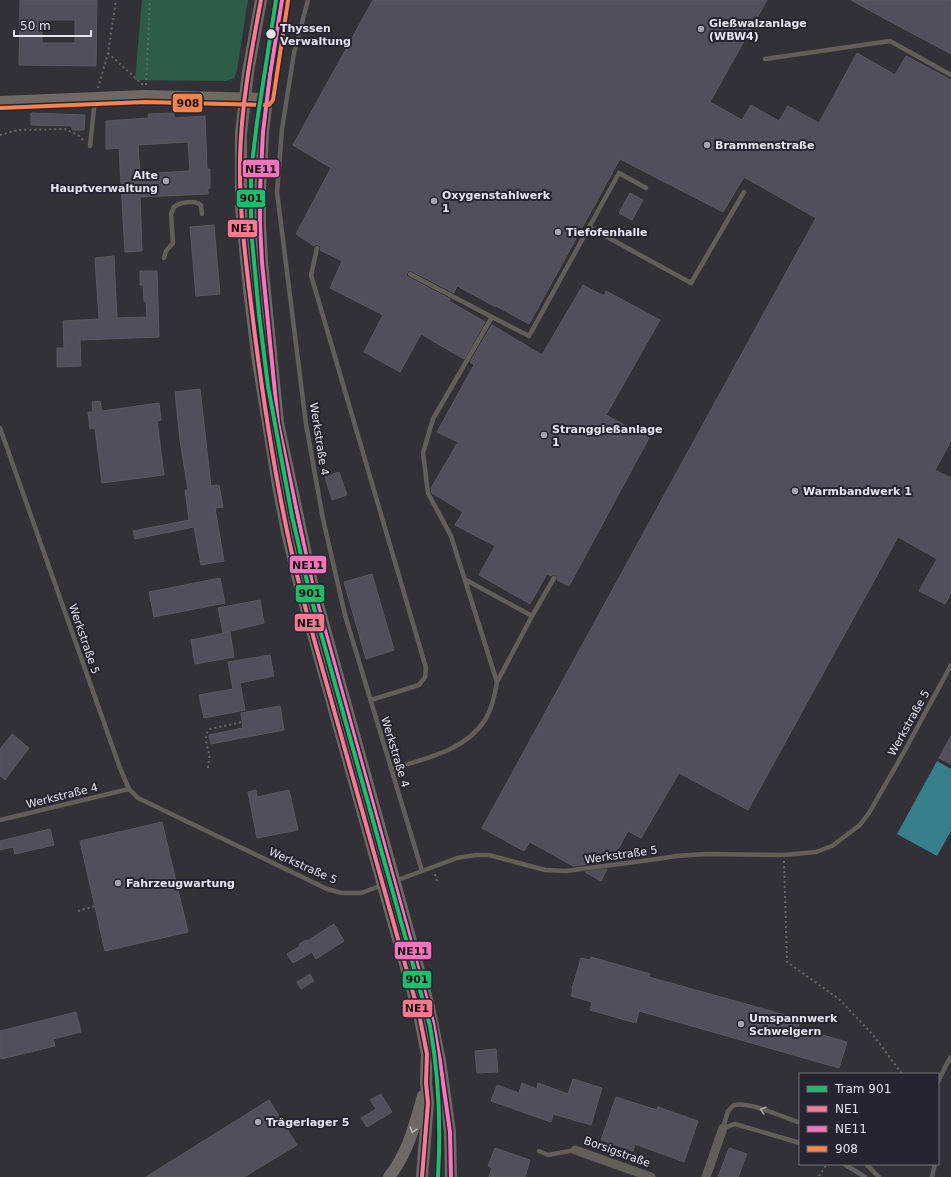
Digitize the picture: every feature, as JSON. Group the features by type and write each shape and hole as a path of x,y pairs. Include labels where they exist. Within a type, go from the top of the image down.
{"main road":[{"path":"261,0 252,44 241,134 241,207 257,354 278,485 300,587 383,864 429,1007 440,1061 450,1132 451,1177"},
{"path":"282,0 263,132 260,191 260,224 264,285 278,424 312,583 383,864 419,1014 427,1054 426,1083 428,1103 422,1177"},
{"path":"0,102 168,96 267,98"},
{"path":"389,1177 396,1169 407,1149 426,1083"}],"street":[{"path":"706,1177 723,1128"},
{"name":"Borsigstraße","path":"575,1150 651,1177"}],"lane":[{"name":"Werkstraße 4","path":"308,0 294,53 282,129 277,192 306,424 320,504 345,615 422,871"},
{"path":"765,59 890,41 951,75"},
{"path":"90,146 94,99"},
{"path":"410,274 529,336 619,173 646,188"},
{"path":"589,227 692,284 744,192"},
{"path":"164,258 166,251 173,243 172,214 174,207 181,203 196,202 200,205 202,214"},
{"path":"317,248 311,275 426,668 425,677 419,684 371,700"},
{"path":"492,317 433,419 423,453 428,493 451,536 497,682"},
{"name":"Werkstraße 5","path":"0,428 120,768 129,789 138,798 296,875 327,889 342,893 360,893 457,858 476,855 489,855 545,870 566,871 677,856 704,854 784,855 816,852 832,846 860,825 869,813 951,665"},
{"path":"391,769 446,752 474,733 485,719 494,700 497,682 554,578"},
{"path":"466,580 532,616"},
{"name":"Werkstraße 4","path":"0,820 129,789"},
{"path":"939,1080 951,1057"},
{"path":"723,1128 728,1111 734,1105 741,1103 799,1123"},
{"path":"723,1128 735,1124 799,1143"},
{"path":"539,1151 548,1155 575,1150"},
{"path":"846,1165 865,1177"},
{"path":"867,1165 879,1177"},
{"path":"932,1177 935,1165"}],"path":[{"path":"94,99 108,53 116,0"},
{"path":"108,53 146,88 150,0"},
{"path":"0,135 18,130 65,129 78,135 90,146"},
{"path":"208,768 209,756 205,737 207,731 242,722"},
{"path":"784,869 787,962 839,1000 874,1036 901,1073"},
{"path":"78,911 95,906"},
{"path":"819,1176 826,1165"}],"green space":[{"path":"142,0 248,0 237,70 234,78 226,81 135,80"}],"water":[{"path":"937,761 951,769 951,831 937,856 897,834"}],"building":[{"path":"20,0 97,0 96,66 19,65","holes":["42,20 75,20 75,43 42,43"]},
{"path":"373,0 767,0 710,102 742,120 751,105 779,121 788,106 819,123 857,53 895,75 906,56 951,80 951,441 935,470 951,478 951,593 945,604 919,591 937,559 898,537 748,810 679,773 641,838 628,831 612,861 573,866 530,842 524,851 482,828 816,218 744,177 723,212 620,159 529,324 457,286 454,293 412,271 408,271 406,275 408,277 450,299 449,301 485,322 464,359 421,334 400,372 364,352 383,315 330,288 342,261 320,250 321,247 319,245 316,244 314,246 296,234 331,168 293,145"},
{"path":"851,0 951,0 951,54 878,15"},
{"path":"31,113 85,115 84,130 72,130 72,126 31,125"},
{"name":"Alte Hauptverwaltung","path":"174,113 174,118 205,116 207,169 210,169 210,188 208,188 208,194 140,197 142,251 125,252 119,148 106,149 106,121 149,118 148,114","holes":["188,142 190,171 140,174 138,145"]},
{"path":"630,193 643,200 632,220 619,213"},
{"path":"214,225 220,294 196,296 190,227"},
{"path":"114,256 117,318 147,317 143,285 140,285 140,271 157,271 159,337 80,340 81,366 57,367 57,348 64,348 63,321 99,319 95,258"},
{"name":"Stranggießanlage 1","path":"583,285 604,296 606,291 660,320 606,415 649,438 569,586 557,580 556,575 551,576 547,574 530,604 479,575 495,546 455,525 463,512 432,493 431,488 458,442 437,432 474,365 470,362 492,325 542,355"},
{"path":"200,389 211,486 219,485 223,507 215,508 224,561 201,565 194,527 135,539 133,531 189,520 185,490 188,490 180,440 175,392"},
{"path":"100,401 102,411 159,403 161,420 157,421 164,475 102,483 95,428 90,429 88,412 93,412 92,402"},
{"path":"339,472 347,495 332,500 325,477"},
{"path":"372,574 394,650 366,659 344,582"},
{"path":"220,578 225,603 154,617 149,592"},
{"path":"260,600 264,623 223,633 218,608"},
{"path":"230,632 234,657 195,664 191,640"},
{"path":"270,655 274,676 240,683 245,710 204,718 199,695 233,689 228,662"},
{"path":"280,706 284,730 211,744 209,735 243,728 241,713"},
{"path":"12,734 29,748 5,780 0,776 0,749"},
{"path":"951,736 951,764 939,758"},
{"path":"256,790 257,797 289,790 298,830 257,838 248,792"},
{"path":"162,822 188,932 105,951 80,841"},
{"path":"50,829 54,845 15,854 13,847 0,850 0,841"},
{"path":"607,869 601,881 585,872"},
{"path":"334,924 344,941 316,959 312,952 293,963 287,954 300,946 299,944 306,940 307,941"},
{"name":"Umspannwerk Schwelgern","path":"591,957 650,974 649,977 800,1019 798,1028 847,1042 839,1068 639,1011 636,1023 590,1010 592,1002 571,996 581,958 590,960"},
{"path":"310,974 314,981 301,989 297,982"},
{"path":"76,1012 81,1032 53,1039 55,1046 1,1059 0,1031"},
{"path":"496,1049 498,1072 477,1073 475,1051"},
{"path":"573,1079 602,1088 591,1125 553,1114 551,1122 491,1101 497,1085 519,1093 522,1083 537,1089 538,1083 568,1094"},
{"path":"381,1094 392,1112 367,1127 361,1118 376,1109 370,1100"},
{"path":"616,1097 657,1110 658,1107 698,1121 684,1162 635,1144 633,1151 601,1140"},
{"name":"Trägerlager 5","path":"269,1100 297,1145 244,1177 146,1177"},
{"path":"495,1148 530,1160 525,1177 489,1177 492,1168 488,1166"},
{"path":"729,1148 747,1154 738,1177 718,1177"}],"tram line":[{"name":"901","path":"276,0 257,122 251,172 251,229 268,386 292,516 309,590 430,1026 438,1101 438,1177"}],"transit line":[{"name":"NE1","path":"261,0 244,100 240,160 244,248 259,368 279,494 292,556 314,640 419,1014 427,1054 426,1083 428,1103 422,1177"},
{"name":"NE11","path":"282,0 263,132 260,191 262,262 278,423 312,583 433,1022 450,1132 451,1177"},
{"name":"908","path":"0,108 145,102 269,105 273,100 288,1"}],"place":[{"name":"Gießwalzanlage (WBW4)","path":"701,29"},
{"name":"Thyssen Verwaltung","path":"271,34"},
{"name":"Brammenstraße","path":"707,145"},
{"name":"Alte Hauptverwaltung","path":"166,181"},
{"name":"Oxygenstahlwerk 1","path":"434,201"},
{"name":"Tiefofenhalle","path":"558,232"},
{"name":"Stranggießanlage 1","path":"544,435"},
{"name":"Warmbandwerk 1","path":"795,491"},
{"name":"Fahrzeugwartung","path":"118,883"},
{"name":"Umspannwerk Schwelgern","path":"741,1024"},
{"name":"Trägerlager 5","path":"258,1122"}]}
